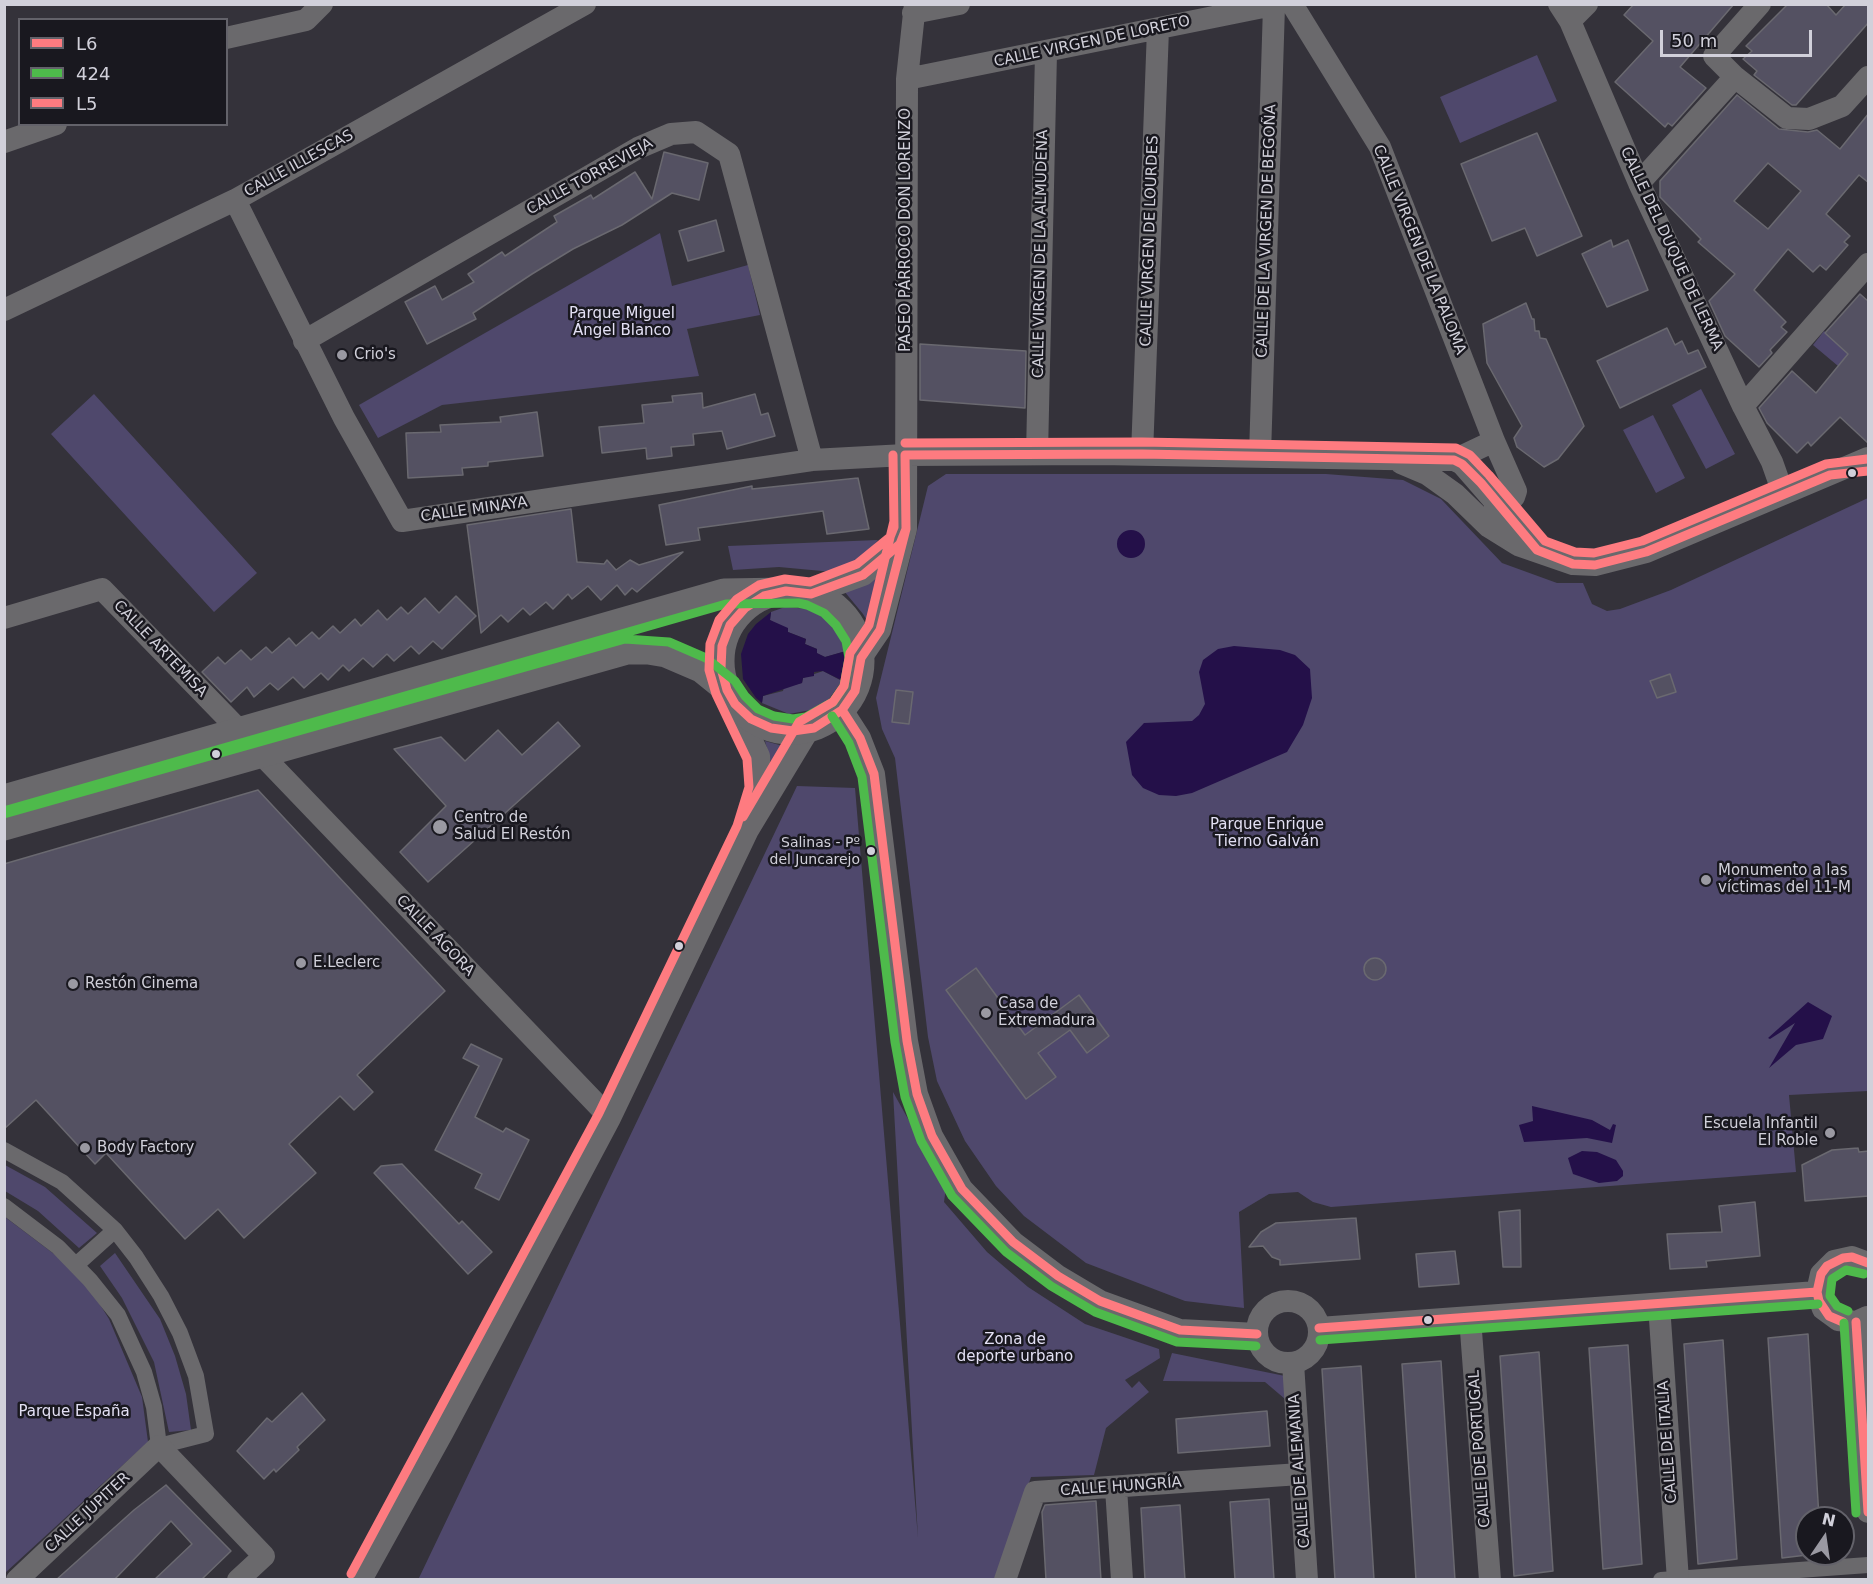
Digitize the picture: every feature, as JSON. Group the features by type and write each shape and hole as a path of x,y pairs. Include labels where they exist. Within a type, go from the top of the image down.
{"street":[{"path":"228,38 306,20 322,4"},
{"name":"CALLE ILLESCAS","path":"4,310 235,200 585,4"},
{"path":"914,9 959,4"},
{"path":"1565,13 1587,4"},
{"path":"1760,4 1714,56 1735,77 1787,118 1809,119 1842,106 1869,76"},
{"name":"CALLE VIRGEN DE LORETO","path":"907,79 1281,5"},
{"name":"CALLE VIRGEN DE LA PALOMA","path":"1281,5 1380,147 1494,441 1516,491 1492,515"},
{"name":"CALLE DE LA VIRGEN DE BEGOÑA","path":"1260,455 1281,5"},
{"name":"PASEO PÁRROCO DON LORENZO","path":"861,658 880,630 900,544 906,529 907,79 914,9"},
{"name":"CALLE DEL DUQUE DE LERMA","path":"1565,13 1639,183 1743,406 1772,462 1783,493"},
{"name":"CALLE VIRGEN DE LOURDES","path":"1142,454 1158,28"},
{"name":"CALLE VIRGEN DE LA ALMUDENA","path":"1037,454 1046,53"},
{"path":"1639,183 1735,77"},
{"path":"4,142 50,126"},
{"name":"CALLE TORREVIEJA","path":"304,341 638,148 671,134 696,132 729,154 812,460"},
{"name":"CALLE MINAYA","path":"235,200 304,341 402,521 812,460 905,455 1037,454 1260,455 1454,460"},
{"path":"1743,406 1869,264"},
{"path":"1454,460 1494,441"},
{"path":"1395,459 1427,474 1455,494 1492,515 1518,544 1573,564 1595,565 1646,552 1869,458"},
{"path":"1454,460 1462,464 1481,483 1492,515"},
{"path":"1830,475 1869,471"},
{"path":"748,830 762,789 759,756 731,697 721,668 722,646 730,625 745,608 764,596 799,592 863,575 900,544"},
{"name":"CALLE ARTEMISA","path":"4,618 102,589 239,730"},
{"path":"4,798 724,592 799,592 831,603 846,618 857,637 861,658 855,691 842,710 829,720 809,729 792,731 771,728 751,719 701,669 666,654 627,651 4,827"},
{"path":"842,710 860,738 874,774 907,1041 917,1094 932,1136 962,1189 1013,1242 1058,1276 1100,1301 1179,1330 1257,1334"},
{"path":"361,1580 443,1432 610,1118 748,830 809,729"},
{"name":"CALLE ÁGORA","path":"261,754 610,1118"},
{"path":"4,1150 40,1167 62,1182 115,1230 148,1276 180,1333 196,1376 206,1434 159,1446"},
{"path":"4,1206 36,1228 76,1265 124,1328 144,1372 154,1407 159,1446 264,1556 238,1580"},
{"path":"76,1265 115,1230"},
{"path":"1869,1263 1852,1257 1834,1261 1821,1274 1817,1292 1823,1309 1829,1316 1846,1323 1862,1319 1869,1512"},
{"path":"1319,1328 1817,1292"},
{"path":"1280,1302 1301,1304 1310,1310 1319,1328 1316,1347 1303,1360 1293,1363 1283,1363 1265,1353 1257,1334 1263,1313 1280,1302"},
{"name":"CALLE DE ITALIA","path":"1659,1305 1672,1579"},
{"name":"CALLE DE PORTUGAL","path":"1470,1318 1490,1580"},
{"name":"CALLE DE ALEMANIA","path":"1293,1363 1307,1580"},
{"name":"CALLE JÚPITER","path":"17,1580 159,1446"},
{"name":"CALLE HUNGRÍA","path":"1005,1580 1035,1492 1300,1474"},
{"path":"1116,1488 1122,1580"},
{"path":"1672,1579 1869,1565"}],"green space":[{"path":"1537,55 1557,101 1460,143 1440,97"},
{"name":"Parque Miguel Ángel Blanco","path":"660,233 672,286 748,265 760,315 687,329 699,376 442,405 378,438 359,405"},
{"path":"1824,331 1838,344 1851,346 1844,371 1813,345"},
{"path":"1701,389 1735,454 1706,469 1672,405"},
{"path":"94,394 257,573 214,612 51,434"},
{"path":"1653,415 1685,478 1656,493 1623,430"},
{"name":"Parque Enrique Tierno Galván","path":"946,474 1326,474 1403,480 1441,499 1502,563 1557,583 1583,583 1592,604 1607,611 1620,609 1671,590 1868,498 1868,1091 1789,1095 1796,1172 1331,1207 1313,1202 1298,1192 1269,1194 1239,1212 1244,1308 1185,1301 1086,1263 1024,1216 996,1186 965,1141 937,1081 928,1037 895,758 882,729 876,698 928,486"},
{"path":"878,540 861,561 833,572 779,567 733,570 728,546"},
{"path":"887,566 871,627 844,591"},
{"path":"785,607 809,609 826,618 835,628 846,651 825,657 816,653 817,649 805,644 806,639 788,632 770,620 771,612"},
{"path":"823,671 842,681 829,699 816,709 789,714 762,703 763,696 783,691 784,687 802,683 803,678"},
{"path":"765,741 787,747 771,775 771,763"},
{"name":"Zona de deporte urbano","path":"797,786 855,788 918,1538 893,1092 946,1187 944,1202 987,1252 1028,1287 1085,1324 1159,1349 1160,1358 1125,1380 1132,1388 1139,1381 1149,1392 1106,1428 1094,1475 1031,1477 997,1579 418,1580"},
{"path":"5,1165 45,1187 97,1233 79,1248 38,1211 5,1191"},
{"name":"Parque España","path":"5,1217 62,1260 94,1295 109,1319 142,1397 148,1442 5,1573"},
{"path":"115,1253 160,1319 175,1356 186,1394 191,1430 169,1432 154,1362 122,1298 100,1266"},
{"path":"1172,1353 1285,1376 1285,1399 1265,1382 1163,1381"}],"shaded area":[{"path":"1131,530 1141,534 1145,544 1141,554 1131,558 1121,554 1117,544 1121,534"},
{"path":"771,612 770,620 788,628 788,632 806,639 805,644 817,649 817,653 825,657 846,651 846,664 841,680 823,671 814,672 814,676 803,678 802,683 763,696 762,703 756,698 743,679 741,654 748,634"},
{"path":"1234,646 1280,650 1295,655 1310,669 1312,698 1303,725 1287,752 1192,793 1176,796 1159,795 1143,788 1132,775 1126,742 1144,723 1192,721 1199,715 1205,704 1199,672 1203,660 1218,649"},
{"path":"1808,1002 1832,1016 1823,1039 1796,1045 1769,1068 1795,1023 1770,1039 1768,1038"},
{"path":"1532,1106 1592,1120 1610,1130 1613,1124 1616,1125 1612,1143 1587,1138 1524,1142 1519,1125 1533,1121"},
{"path":"1582,1151 1597,1152 1616,1160 1623,1171 1623,1176 1617,1181 1599,1183 1573,1174 1568,1158"}],"building":[{"path":"1634,4 1734,4 1680,67 1706,88 1672,126 1668,123 1665,127 1615,82 1653,41 1624,15"},
{"path":"1788,4 1826,4 1836,15 1846,4 1869,4 1869,22 1796,105 1792,105 1754,75 1757,71 1743,59 1752,51 1746,46"},
{"path":"1737,95 1779,129 1808,132 1817,130 1840,149 1869,113 1869,183 1859,175 1826,214 1850,236 1844,242 1848,245 1826,270 1820,265 1813,272 1788,249 1754,290 1786,322 1781,327 1787,332 1770,350 1772,353 1759,367 1725,336 1709,301 1735,274 1698,242 1701,239 1660,197 1660,181","holes":["1768,163 1801,191 1768,229 1734,201"]},
{"path":"1537,133 1582,236 1537,256 1525,228 1492,241 1461,164"},
{"path":"664,152 708,163 699,200 672,193 622,225 573,249 532,274 473,313 476,319 427,344 405,302 435,286 442,300 474,282 468,274 502,252 505,256 557,222 554,216 591,195 593,199 635,172 652,199"},
{"path":"716,220 724,251 688,261 679,231"},
{"path":"1611,240 1613,247 1628,240 1648,290 1607,307 1582,254"},
{"path":"1860,294 1869,302 1869,444 1840,417 1811,446 1808,442 1797,453 1767,423 1759,408 1792,371 1816,393 1848,354 1825,333"},
{"path":"1526,303 1534,319 1535,331 1539,331 1540,338 1546,339 1584,426 1558,459 1544,467 1517,447 1514,438 1522,426 1487,363 1483,324"},
{"path":"1667,328 1675,345 1682,341 1688,354 1698,350 1706,367 1620,408 1597,361"},
{"path":"920,344 1026,351 1025,408 920,400"},
{"path":"702,393 703,408 755,394 761,415 768,413 775,436 727,449 722,431 693,434 694,445 671,447 672,456 647,459 646,448 602,453 599,427 644,423 642,405 673,402 672,396"},
{"path":"537,412 543,456 488,462 488,466 462,468 463,475 408,478 406,433 441,432 440,425 501,422 500,417"},
{"path":"858,478 869,529 827,534 823,511 698,528 700,540 666,545 659,505 752,486 752,489"},
{"path":"571,509 577,562 604,564 607,560 616,570 630,560 639,565 683,552 637,592 632,588 625,595 617,585 601,600 588,586 572,599 568,594 553,609 546,602 530,615 523,608 508,622 501,615 481,633 467,525"},
{"path":"456,596 476,616 442,649 433,641 419,654 411,646 394,661 387,654 373,667 363,658 349,671 343,665 328,680 321,673 304,688 293,677 278,690 270,683 254,697 247,687 231,702 202,672 218,657 225,664 241,650 251,660 266,647 272,653 289,638 296,646 312,632 319,639 333,626 340,633 355,619 361,626 378,610 387,620 401,607 408,614 425,598 439,613"},
{"path":"1670,674 1676,692 1657,698 1650,681"},
{"path":"896,690 913,692 909,724 892,722"},
{"path":"558,722 580,746 428,882 400,852 446,806 394,749 441,737 465,761 498,730 522,755"},
{"path":"258,790 445,991 357,1075 373,1092 354,1110 340,1096 289,1144 316,1173 244,1238 218,1209 185,1239 106,1153 95,1164 36,1100 4,1129 4,864"},
{"path":"1375,958 1383,961 1386,969 1383,977 1375,980 1367,977 1364,969 1367,961"},
{"path":"976,968 1025,1035 1079,995 1109,1036 1087,1053 1070,1030 1038,1053 1056,1077 1026,1099 946,990"},
{"path":"471,1044 502,1059 475,1117 503,1132 506,1128 529,1140 499,1200 475,1188 482,1174 435,1150 479,1066 463,1058"},
{"path":"1858,1148 1859,1152 1869,1151 1869,1196 1805,1201 1802,1165 1832,1150"},
{"path":"402,1164 459,1224 462,1221 492,1252 468,1274 374,1173 381,1166"},
{"path":"1755,1202 1760,1256 1706,1261 1707,1267 1670,1269 1667,1234 1722,1232 1719,1206"},
{"path":"1520,1210 1521,1267 1503,1267 1499,1212"},
{"path":"1356,1218 1360,1259 1280,1265 1280,1260 1272,1257 1263,1246 1249,1247 1261,1232 1276,1223"},
{"path":"1455,1251 1459,1284 1419,1287 1416,1254"},
{"path":"1808,1334 1818,1506 1795,1506 1795,1556 1782,1558 1768,1338"},
{"path":"1723,1340 1737,1559 1698,1564 1684,1344"},
{"path":"1628,1345 1642,1564 1603,1569 1589,1348"},
{"path":"1539,1352 1553,1571 1514,1576 1500,1356"},
{"path":"1441,1361 1455,1580 1416,1580 1402,1364"},
{"path":"1361,1366 1374,1580 1335,1580 1322,1369"},
{"path":"302,1393 325,1420 297,1447 299,1450 276,1472 274,1469 264,1479 237,1451 267,1418 272,1422"},
{"path":"1267,1411 1270,1446 1178,1453 1176,1419"},
{"path":"166,1485 231,1551 201,1580 154,1580 192,1544 171,1521 114,1580 56,1580 134,1510"},
{"path":"1269,1499 1274,1580 1235,1580 1230,1502"},
{"path":"1096,1501 1101,1580 1046,1580 1042,1512 1045,1505"},
{"path":"1180,1505 1185,1580 1145,1580 1141,1508"}],"transit line":[{"name":"L5","path":"905,443 1142,442 1456,448 1470,455 1545,541 1575,552 1594,553 1642,541 1826,464 1867,459"},
{"name":"L6","path":"905,455 1142,454 1454,460 1462,464 1481,483 1537,550 1573,564 1595,565 1646,552 1830,475 1868,471"},
{"name":"L5","path":"351,1574 599,1113 737,826 749,787 747,759 716,694 709,670 710,644 719,620 737,599 759,585 785,579 810,582 857,564 890,537 894,527 893,455"},
{"name":"L6","path":"905,455 906,529"},
{"name":"L5","path":"743,817 799,722 833,702 844,686 850,653 869,625 894,521"},
{"name":"L6","path":"906,529 880,630 861,658 855,691 842,710 814,728 793,731 771,728 751,719 735,704 727,690 721,668 722,646 730,625 745,608 764,596 786,591 811,594 863,575 900,544 906,529"},
{"name":"424","path":"4,814 625,639 669,642 706,658 735,681 758,709 774,716 793,719 806,717 833,702 844,686 849,658 846,641 836,625 824,613 807,605 798,603 726,604 7,810"},
{"name":"L6","path":"842,710 860,738 874,774 907,1041 917,1094 932,1136 962,1189 1013,1242 1058,1276 1100,1301 1180,1330 1257,1334"},
{"name":"424","path":"832,716 849,743 862,777 895,1042 905,1097 921,1141 952,1196 1006,1252 1051,1286 1095,1312 1177,1342 1256,1346"},
{"name":"L6","path":"1843,1322 1829,1316 1819,1301 1817,1292 1821,1274 1827,1266 1843,1258 1852,1257 1868,1263"},
{"name":"424","path":"1848,1311 1837,1306 1830,1296 1832,1279 1846,1270 1864,1274"},
{"name":"L6","path":"1319,1328 1817,1292"},
{"name":"424","path":"1320,1340 1818,1304"},
{"name":"L6","path":"1856,1322 1868,1512"},
{"name":"424","path":"1844,1323 1856,1513"}],"place":[{"name":"Crio's","path":"342,355"},
{"name":"Centro de Salud El Restón","path":"440,827"},
{"name":"Salinas - Pº del Juncarejo","path":"871,851"},
{"name":"Monumento a las víctimas del 11-M","path":"1706,880"},
{"name":"E.Leclerc","path":"301,963"},
{"name":"Restón Cinema","path":"73,984"},
{"name":"Casa de Extremadura","path":"986,1013"},
{"name":"Escuela Infantil El Roble","path":"1830,1133"},
{"name":"Body Factory","path":"85,1148"}]}
